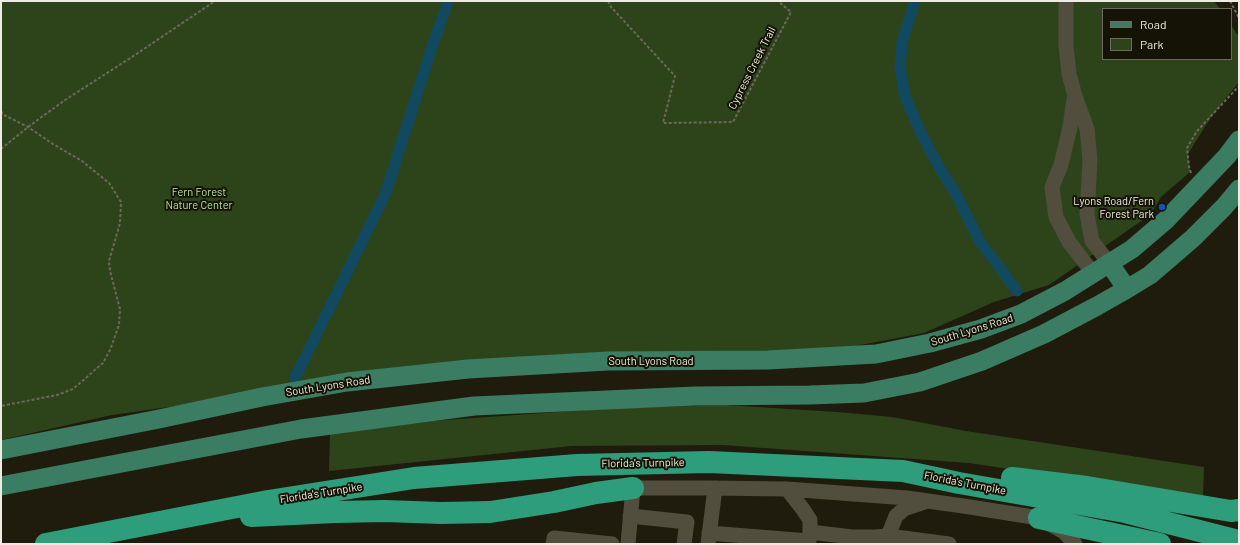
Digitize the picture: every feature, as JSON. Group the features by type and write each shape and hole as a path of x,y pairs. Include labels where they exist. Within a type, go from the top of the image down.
{"highway":[{"name":"Florida's Turnpike","path":"46,544 268,501 414,478 578,465 709,462 903,471 959,483 1125,512 1239,541"},
{"path":"903,471 958,471 1087,487 1231,511 1239,510"},
{"path":"200,514 226,518 385,510 490,512 633,488"},
{"path":"1039,518 1160,544"}],"main road":[{"name":"South Lyons Road","path":"1,450 269,396 347,382 460,369 608,361 768,360 876,354 930,343 981,329 1021,314 1064,291 1132,249 1166,220 1196,189 1239,140"},
{"path":"1,486 301,429 474,406 695,396 864,393 920,382 982,361 1044,334 1127,289 1150,275 1193,238 1239,190"},
{"path":"1211,220 1239,196"},
{"path":"1101,268 1127,289"},
{"path":"1101,268 1110,299"}],"lane":[{"path":"1066,1 1066,46 1068,74 1087,129 1090,160 1087,214 1092,241 1101,268"},
{"path":"1075,96 1062,164 1052,187 1056,217 1069,242 1101,268"},
{"path":"628,544 633,488 788,489 930,501 1039,518 1064,532 1075,544"},
{"path":"715,488 709,538 852,541 875,538 948,544"},
{"path":"788,489 810,520 809,539"},
{"path":"888,540 896,516 904,509 930,501"},
{"path":"630,516 687,522 684,544"},
{"path":"553,544 554,538 612,544"}],"path":[{"path":"1,149 28,127 66,100 215,1"},
{"name":"Cypress Creek Trail","path":"608,1 611,7 675,76 663,123 671,123 733,122 791,12 778,1"},
{"path":"1230,1 1239,18"},
{"path":"1196,189 1188,167 1187,148 1197,131 1239,86"},
{"path":"1,111 4,115 28,127 82,161 109,183 121,202 120,223 109,261 120,309 119,325 110,350 103,363 73,388 57,395 1,406"}],"green space":[{"name":"Fern Forest Nature Center","path":"1,1 1214,1 1219,8 1102,8 1102,60 1232,60 1232,26 1239,37 1239,82 1211,117 1188,154 1190,172 1161,197 1150,215 1049,285 994,302 924,333 844,348 347,382 112,415 1,440"},
{"path":"724,405 892,417 966,431 1204,467 1203,498 969,463 723,445 571,446 329,471 330,434 432,421 619,408"}],"waterway":[{"path":"295,378 385,195 448,1"},
{"path":"915,1 902,42 900,68 905,96 919,129 939,167 956,194 979,240 1017,291"}],"place":[{"name":"Lyons Road/Fern Forest Park","path":"1162,207"}]}
